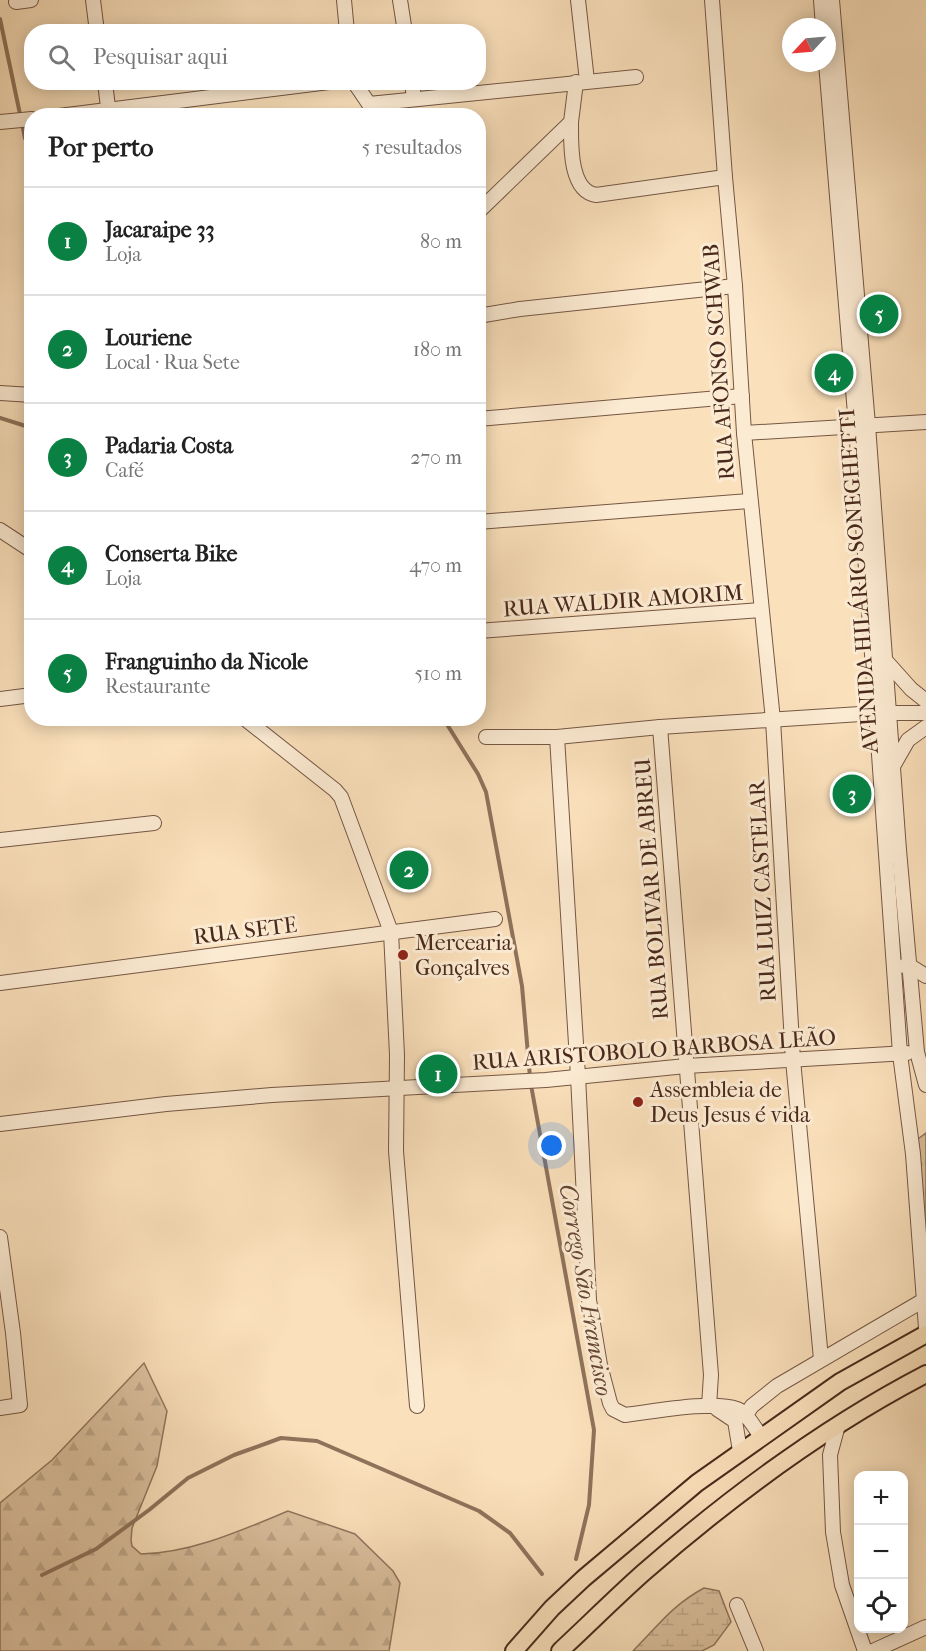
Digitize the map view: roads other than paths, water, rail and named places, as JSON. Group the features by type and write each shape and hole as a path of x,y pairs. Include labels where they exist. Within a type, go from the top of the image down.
{"main road":[{"path":"514,1651 552,1608 670,1504 740,1451 840,1382 926,1334"},
{"path":"560,1651 643,1573 747,1488 804,1446 926,1374"}],"street":[{"path":"16,2 31,0"},
{"path":"93,0 97,24"},
{"path":"344,0 346,24"},
{"path":"400,0 404,24"},
{"path":"578,0 582,82 571,122 572,154 576,175 584,190 588,194 596,195 725,177"},
{"name":"RUA AFONSO SCHWAB","path":"712,0 735,286 749,501 773,720"},
{"path":"821,0 822,18"},
{"name":"AVENIDA HILÁRIO SONEGHETTI","path":"832,0 892,850 910,966 917,1052 926,1085"},
{"name":"AVENIDA HILÁRIO SONEGHETTI","path":"827,72 853,314"},
{"path":"379,108 414,99 636,77"},
{"path":"106,90 108,108"},
{"path":"144,108 272,90"},
{"path":"359,90 370,108"},
{"path":"413,90 414,99"},
{"path":"0,122 24,120"},
{"path":"486,204 571,122"},
{"path":"486,315 735,286"},
{"path":"0,393 24,394"},
{"path":"486,418 742,396"},
{"path":"744,433 926,422"},
{"name":"AVENIDA HILÁRIO SONEGHETTI","path":"862,426 886,661 883,713 892,768 895,966 900,1054 913,1154 926,1328"},
{"path":"486,521 749,501"},
{"path":"0,530 24,546"},
{"name":"RUA WALDIR AMORIM","path":"486,631 761,610"},
{"path":"886,661 911,689 926,701"},
{"path":"0,699 24,696"},
{"path":"486,736 557,737 660,727 926,712"},
{"name":"RUA LUIZ CASTELAR","path":"773,720 793,1060 821,1359"},
{"path":"254,726 341,797 392,932 397,1087 396,1152 417,1406"},
{"name":"RUA BOLIVAR DE ABREU","path":"660,727 711,1375 711,1406"},
{"path":"892,768 908,740 926,727"},
{"path":"557,737 589,1300 600,1365 610,1403 613,1409 625,1415 711,1406 739,1415 761,1437"},
{"path":"0,840 154,823"},
{"name":"RUA SETE","path":"0,983 495,919"},
{"path":"895,966 910,966 926,976"},
{"name":"RUA ARISTOBOLO BARBOSA LEÃO","path":"0,1124 166,1104 397,1087 546,1080 686,1066 917,1052"},
{"path":"913,1154 926,1147"},
{"path":"0,1237 20,1405 0,1408"},
{"path":"739,1415 777,1386 924,1300"},
{"path":"739,1415 740,1451"},
{"path":"838,1425 830,1455 833,1532 842,1585 865,1651"},
{"path":"737,1605 756,1651"},
{"path":"873,1651 926,1628"}],"waterway":[{"path":"0,19 24,133"},
{"name":"Corrego São Francisco","path":"0,418 24,426"},
{"name":"Corrego São Francisco","path":"448,726 478,774 486,792 522,986 530,1077"},
{"name":"Corrego São Francisco","path":"531,1085 594,1430 589,1505 576,1559"},
{"path":"42,1575 96,1549 188,1478 234,1455 281,1438 317,1441 479,1511 510,1533 542,1574"}],"place":[{"name":"Franguinho da Nicole","path":"879,314"},
{"name":"Conserta Bike","path":"834,373"},
{"name":"Padaria Costa","path":"852,794"},
{"name":"Louriene","path":"409,870"},
{"name":"Mercearia Gonçalves","path":"403,955"},
{"name":"Jacaraipe 33","path":"438,1074"},
{"name":"Assembleia de Deus Jesus é vida","path":"638,1102"}]}
